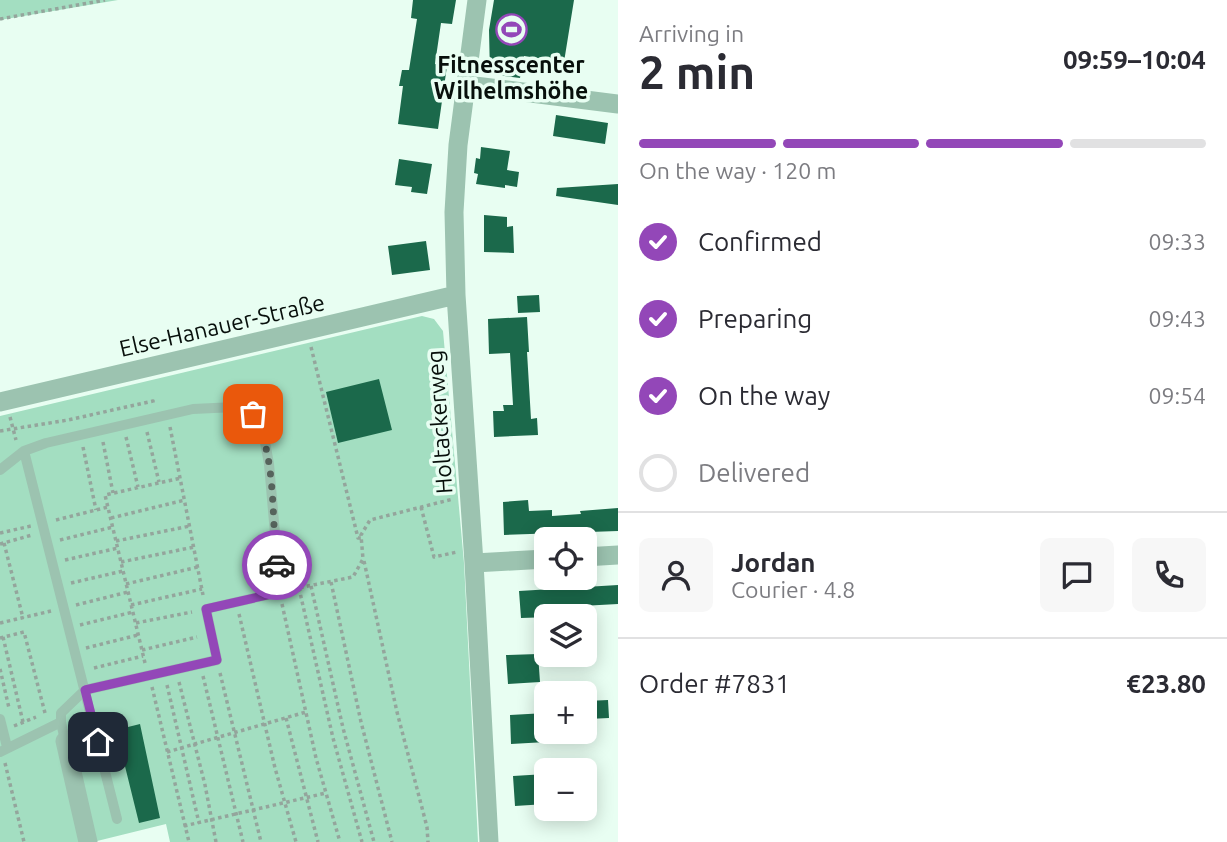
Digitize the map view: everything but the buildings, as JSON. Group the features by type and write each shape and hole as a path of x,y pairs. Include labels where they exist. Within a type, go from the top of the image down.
{"street":[{"name":"Holtackerweg","path":"477,0 458,145 454,212 456,295 489,842"},
{"path":"467,85 618,104"},
{"name":"Else-Hanauer-Straße","path":"4,402 456,295"},
{"path":"597,556 618,555"},
{"path":"473,556 534,559"},
{"path":"63,731 88,842"}],"lane":[{"path":"0,470 24,452 46,443 156,416 193,409 234,407 253,414 263,431 269,464 280,592 206,609 217,660 85,690 61,713 63,731 3,750 0,719"},
{"path":"24,452 117,819"}],"path":[{"path":"0,19 104,0"},
{"path":"307,331 358,538 361,537"},
{"path":"0,430 68,420 153,401 156,416"},
{"path":"4,402 18,448 24,452"},
{"path":"136,623 206,609 168,414"},
{"path":"144,419 159,483"},
{"path":"123,425 138,487"},
{"path":"100,430 113,493"},
{"path":"80,434 96,510"},
{"path":"181,478 105,495 188,842"},
{"path":"428,842 427,827 397,712 363,559 361,537 370,520 468,495"},
{"path":"110,517 185,500"},
{"path":"23,618 2,543 108,507"},
{"path":"421,507 434,557 473,556"},
{"path":"116,541 190,526"},
{"path":"46,544 113,527"},
{"path":"0,533 42,528"},
{"path":"121,562 194,547"},
{"path":"51,564 118,548"},
{"path":"340,842 306,712 280,592 353,577 363,559"},
{"path":"126,584 198,567"},
{"path":"57,587 123,571"},
{"path":"331,582 360,722 392,842"},
{"path":"311,586 343,728 374,842"},
{"path":"299,588 333,738 362,842"},
{"path":"131,605 202,589"},
{"path":"0,621 23,618 128,592"},
{"path":"236,602 296,842"},
{"path":"67,628 133,612"},
{"path":"23,722 2,638 24,632 45,713"},
{"path":"142,650 211,633"},
{"path":"74,651 138,635"},
{"path":"79,672 143,656"},
{"path":"217,660 261,842"},
{"path":"200,664 243,842"},
{"path":"0,669 10,714"},
{"path":"177,670 216,842"},
{"path":"164,673 199,823"},
{"path":"167,752 306,712"},
{"path":"286,719 318,842"},
{"path":"3,750 24,842"},
{"path":"184,826 326,793"}],"green space":[{"path":"0,0 118,0 0,20"},
{"path":"422,316 434,319 443,331 464,563 478,842 170,842 166,824 93,842 0,842 0,416"}],"way so far":[{"path":"253,414 263,431 269,464 277,565"}],"place":[{"name":"Fitnesscenter Wilhelmshöhe","path":"511,30"}],"route":[{"path":"98,742 85,690 217,660 206,609 280,592 277,565"}]}
